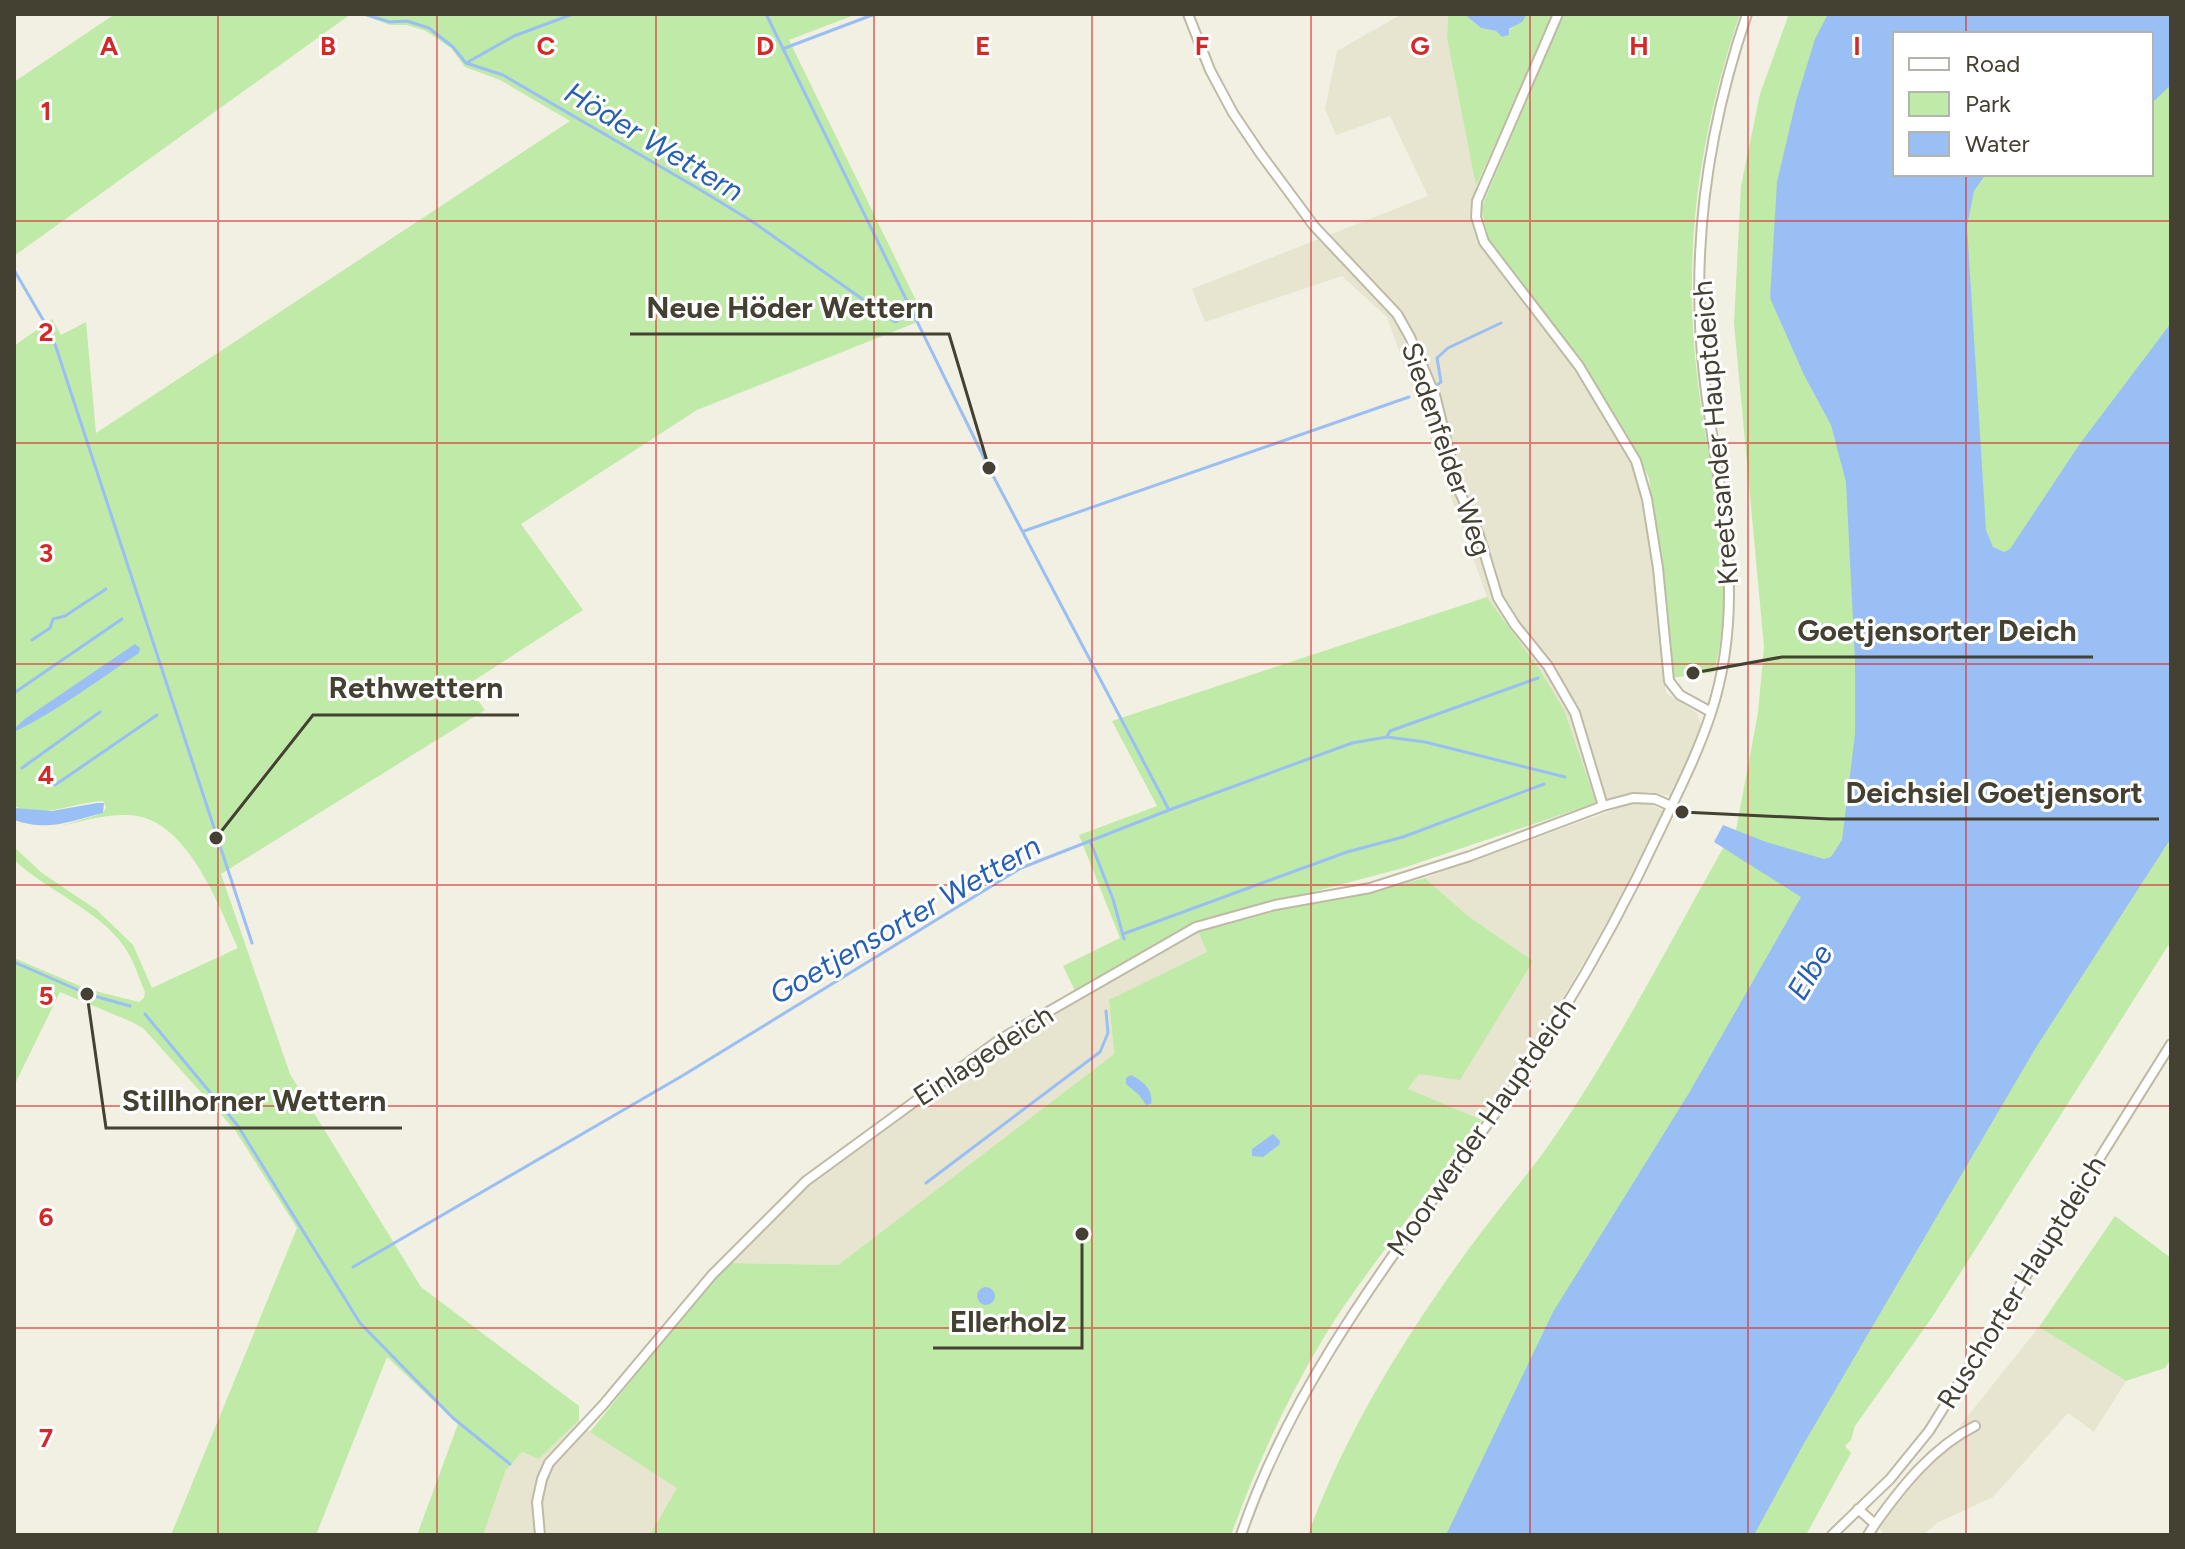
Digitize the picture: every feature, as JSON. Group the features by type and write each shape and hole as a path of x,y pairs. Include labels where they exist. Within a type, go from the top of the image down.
{"street":[{"name":"Siedenfelder Weg","path":"1188,14 1210,70 1233,113 1260,153 1314,226 1397,314 1410,337 1435,395 1458,488 1479,535 1498,598 1548,666 1575,713 1603,806"},
{"path":"1558,14 1477,201 1476,217 1480,232 1500,263 1579,366 1636,461 1647,499 1656,554 1669,681 1680,695 1711,712"},
{"name":"Kreetsander Hauptdeich","path":"1711,712 1722,672 1729,621 1730,567 1704,374 1700,236 1711,143 1720,101 1747,14"},
{"name":"Moorwerder Hauptdeich","path":"1241,1535 1287,1429 1333,1346 1417,1220 1489,1123 1560,1017 1619,915 1697,752 1711,712"},
{"path":"1603,806 1644,796 1671,806"},
{"name":"Einlagedeich","path":"540,1535 536,1519 537,1502 549,1463 603,1405 699,1290 806,1181 968,1060 1196,927 1275,905 1370,888 1470,856 1603,806"},
{"name":"Ruschorter Hauptdeich","path":"1832,1535 1890,1479 1929,1431 2171,1044"},
{"name":"Ruschorter Hauptdeich","path":"1868,1535 1932,1456 1953,1438 1975,1426"},
{"path":"1858,1509 1875,1524"}],"shaded area":[{"path":"1402,14 1448,14 1447,38 1476,186 1469,217 1481,244 1576,368 1623,443 1639,481 1654,562 1666,693 1697,713 1702,728 1671,796 1650,792 1596,803 1563,710 1540,670 1487,597 1387,317 1342,276 1205,322 1192,289 1428,196 1390,116 1336,135 1325,109 1337,51"},
{"path":"1641,800 1664,811 1613,912 1537,1042 1482,1120 1408,1090 1419,1074 1468,916 1425,878"},
{"path":"1197,929 1207,952 1109,1001 1114,1054 838,1265 729,1263 808,1182 1000,1042"},
{"path":"2039,1327 2126,1381 2094,1432 2068,1413 1993,1497 1937,1523 1923,1535 1884,1535 1879,1527"},
{"path":"579,1420 590,1432 678,1488 650,1535 483,1535 506,1470 522,1452 539,1459"}],"green space":[{"path":"115,14 351,14 14,256 14,82"},
{"path":"360,14 857,14 789,40 925,319 697,410 521,524 583,610 467,685 485,710 221,874 290,1074 421,1287 579,1406 579,1420 539,1459 522,1452 506,1470 483,1535 417,1535 458,1424 387,1357 316,1535 171,1535 297,1228 235,1130 143,1028 132,1022 60,992 14,1086 14,958 87,989 139,1002 145,992 130,956 117,937 105,925 14,860 14,847 42,873 97,910 133,945 152,988 238,948 197,865 167,830 149,819 128,815 61,826 103,813 106,807 103,801 47,811 14,806 14,346 52,319 61,335 86,322 96,433 570,121 500,80 465,67 451,48 426,31 407,25 390,25"},
{"path":"1448,14 1464,14 1481,28 1496,31 1502,37 1527,14 1554,14 1476,186 1447,38"},
{"path":"1563,14 1740,14 1715,100 1698,187 1692,276 1696,366 1723,557 1721,634 1714,672 1672,678 1649,478 1630,440 1583,363 1489,240 1481,209"},
{"path":"1789,14 2171,14 2171,941 1933,1316 1855,1426 1851,1440 1845,1446 1851,1453 1806,1535 1308,1535 1358,1423 1399,1352 1468,1250 1570,1113 1736,830 1758,713 1764,647 1734,323 1741,186 1760,94"},
{"path":"1487,597 1540,670 1564,710 1596,803 1403,868 1196,923 1075,991 1063,966 1120,938 1079,835 1157,806 1112,721"},
{"path":"1425,878 1468,916 1533,961 1460,1080 1419,1074 1408,1089 1482,1120 1327,1333 1281,1417 1231,1535 650,1535 677,1488 590,1432 729,1263 838,1265 1114,1054 1109,1000 1207,952 1197,929 1274,909 1373,892"},
{"path":"2115,1216 2171,1258 2171,1359 2165,1368 2126,1381 2039,1327"}],"water":[{"path":"1464,14 1527,14 1522,22 1509,29 1509,35 1502,37 1496,31 1481,28"},
{"name":"Elbe","path":"1828,14 2171,14 2171,85 2153,102 2153,32 1893,32 1893,176 1985,176 1974,191 1967,226 1986,530 1993,547 2004,552 2010,549 2079,445 2171,323 2171,838 2035,1049 1803,1445 1754,1535 1446,1535 1553,1312 1689,1093 1801,897 1714,842 1723,825 1824,859 1831,857 1842,840 1855,734 1855,660 1846,482 1831,425 1804,375 1770,298 1777,182 1796,101 1815,39"},
{"path":"135,644 140,648 139,653 63,704 14,732 26,718"},
{"path":"104,803 103,813 70,822 38,825 14,820 14,808 52,811"},
{"path":"1131,1075 1147,1086 1151,1104 1146,1105 1126,1084 1126,1078"},
{"path":"1273,1134 1280,1141 1279,1145 1263,1157 1252,1156 1252,1149"},
{"path":"986,1287 995,1296 986,1305 977,1296"}],"waterway":[{"name":"Höder Wettern","path":"364,14 429,28 453,47 466,63 503,75 699,189 753,222 895,322 913,313"},
{"path":"468,62 514,36 573,14"},
{"path":"766,14 989,468 1169,810"},
{"path":"785,48 875,14"},
{"path":"14,270 52,335 252,943"},
{"path":"1437,385 1441,382 1437,358 1448,348 1501,323"},
{"path":"1024,531 1409,397"},
{"path":"32,640 50,628 53,619 65,616 106,589"},
{"path":"14,693 122,619"},
{"path":"1387,737 1390,731 1538,678"},
{"path":"22,768 100,712"},
{"path":"55,785 157,715"},
{"name":"Goetjensorter Wettern","path":"353,1267 682,1076 1021,868 1352,743 1387,737 1425,742 1565,777"},
{"path":"1123,934 1347,852 1403,837 1544,784"},
{"path":"1090,841 1113,899 1124,939"},
{"path":"14,962 87,994 130,1006"},
{"path":"926,1183 1100,1052 1108,1033 1106,1011"},
{"path":"145,1014 238,1126 360,1323 453,1418 510,1464"}],"place":[{"name":"Neue Höder Wettern","path":"989,468"},
{"name":"Goetjensorter Deich","path":"1693,673"},
{"name":"Deichsiel Goetjensort","path":"1682,812"},
{"name":"Rethwettern","path":"216,838"},
{"name":"Stillhorner Wettern","path":"87,994"},
{"name":"Ellerholz","path":"1082,1234"}]}
